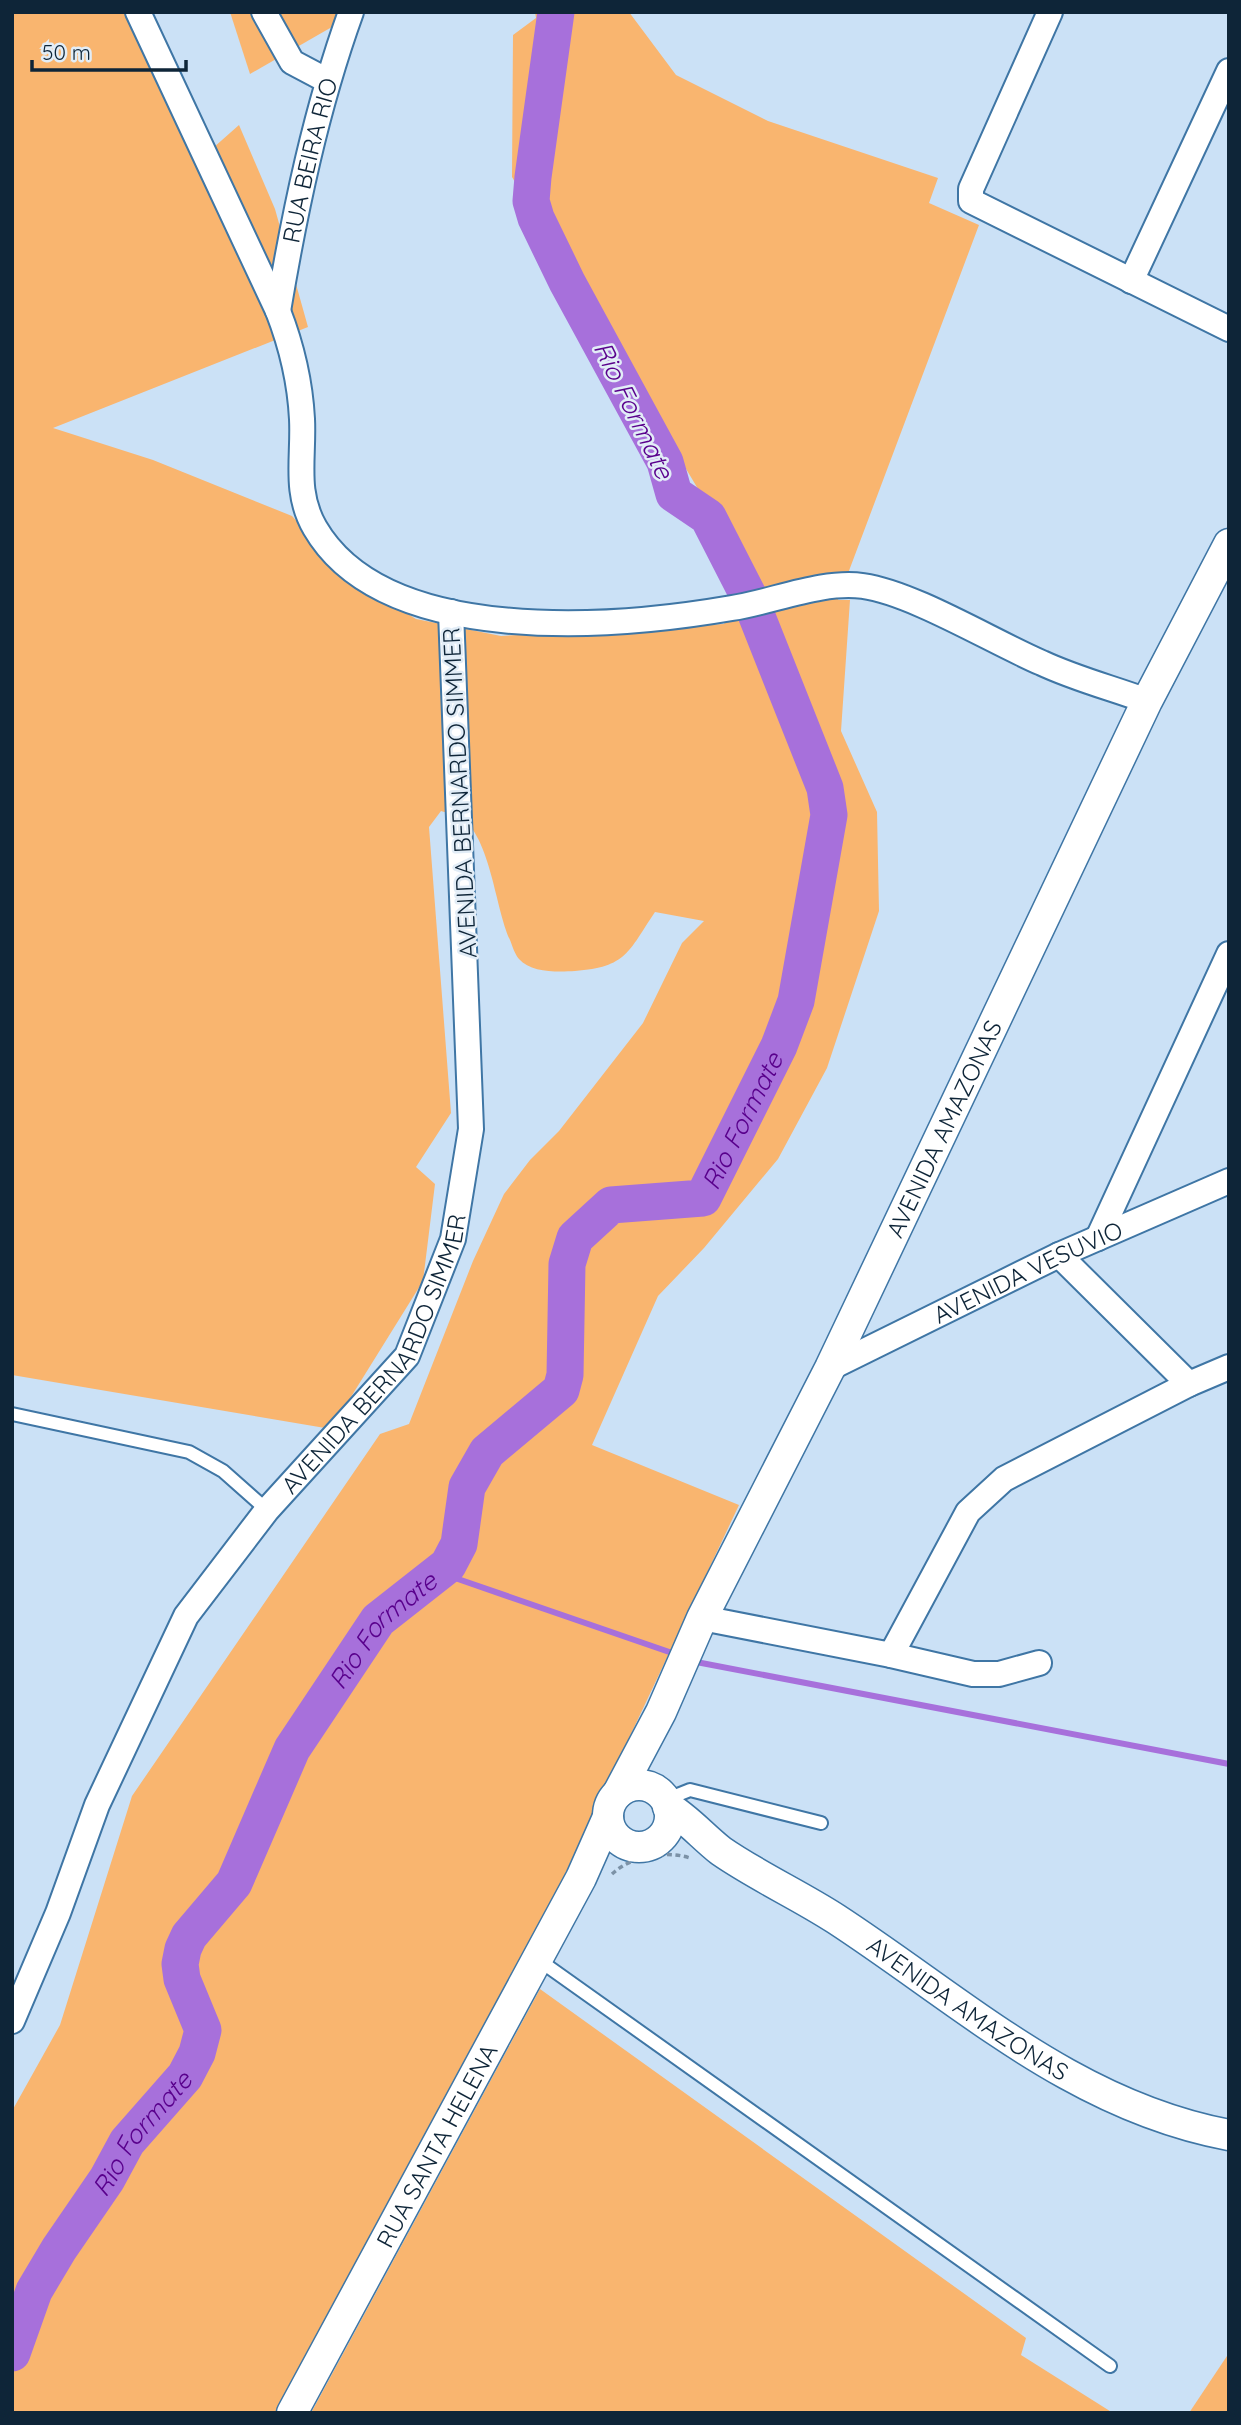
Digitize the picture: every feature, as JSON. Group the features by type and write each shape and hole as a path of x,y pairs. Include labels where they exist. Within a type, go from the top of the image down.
{"street":[{"path":"138,12 278,311 293,351 302,421 299,467 302,497 314,528 332,551 363,576 403,597 451,612 500,621 550,625 717,611 772,602 822,588 866,586 910,601 1045,665 1147,701"},
{"path":"264,12 292,62 326,80"},
{"name":"RUA BEIRA RIO","path":"278,311 290,238 326,80 351,12"},
{"path":"1050,12 971,189 971,201 1229,329"},
{"path":"1131,281 1229,71"},
{"name":"AVENIDA AMAZONAS","path":"613,1805 661,1713 702,1618 830,1368 1147,701 1227,552"},
{"name":"AVENIDA BERNARDO SIMMER","path":"12,2021 58,1913 97,1805 186,1616 267,1510 407,1356 453,1239 471,1129 451,612"},
{"path":"1098,1238 1229,954"},
{"name":"AVENIDA VESUVIO","path":"830,1368 1059,1255 1229,1181"},
{"path":"1059,1255 1189,1384"},
{"path":"891,1655 968,1512 1004,1479 1189,1384 1229,1367"},
{"path":"702,1618 891,1655 972,1674 999,1674 1039,1663"},
{"name":"AVENIDA AMAZONAS","path":"661,1713 658,1769 665,1801 720,1850 835,1919 1059,2072 1104,2096 1147,2114 1229,2135"},
{"path":"640,1786 665,1801 668,1826 642,1844 613,1834 613,1805 628,1787 640,1786"},
{"name":"RUA SANTA HELENA","path":"292,2413 535,1958 581,1878 613,1805"},
{"name":"AVENIDA AMAZONAS","path":"642,1844 676,1840 720,1850"},
{"name":"RUA SANTA HELENA","path":"581,1878 642,1844"}],"lane":[{"path":"12,1413 189,1452 223,1471 267,1510"},
{"path":"665,1801 690,1790 821,1824"},
{"path":"535,1958 1111,2367"}],"shaded area":[{"path":"12,12 136,12 213,148 239,125 275,209 308,327 53,428 153,460 292,516 347,576 416,619 501,636 724,624 727,617 769,608 512,177 513,35 536,18 535,12 629,12 676,75 768,121 938,178 929,203 979,225 838,600 850,600 841,731 877,812 879,911 827,1068 778,1159 704,1248 658,1296 592,1445 739,1505 555,1895 276,2413 12,2413 12,2111 60,2025 132,1796 380,1434 409,1424 473,1261 504,1194 530,1160 559,1131 643,1023 682,943 704,921 655,912 632,947 606,966 561,972 530,967 519,959 514,950 479,841 461,817 441,811 429,827 451,1113 416,1167 435,1184 423,1281 331,1429 12,1375"},
{"path":"230,12 358,12 250,74"},
{"path":"540,1989 1026,2338 1021,2355 1113,2413 311,2413"},
{"path":"1229,2353 1229,2413 1189,2413"}],"waterway":[{"name":"Rio Formate","path":"12,2353 34,2291 59,2249 107,2179 127,2142 185,2076 197,2053 203,2030 182,1979 180,1964 183,1949 189,1936 234,1883 292,1749 378,1620 448,1565 459,1544 467,1487 487,1452 561,1390 565,1375 567,1264 575,1238 611,1205 703,1198 779,1046 796,1001 829,815 825,788 750,599 708,517 674,494 665,462 567,282 536,218 531,201 533,177 556,12"},
{"path":"446,1567 455,1578 678,1655"},
{"path":"691,1661 1229,1764"}]}
